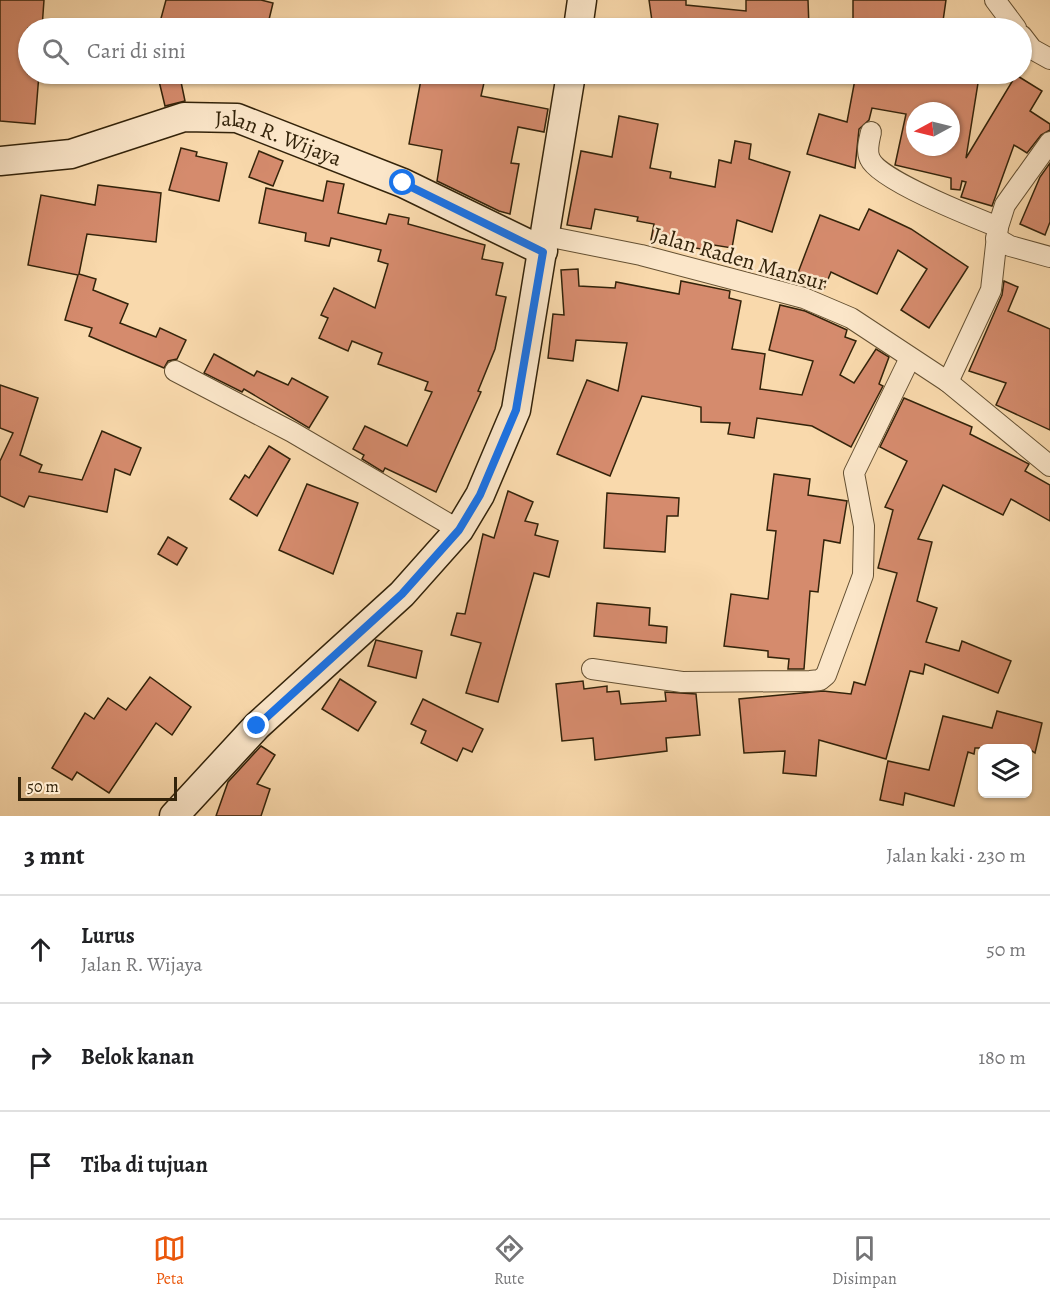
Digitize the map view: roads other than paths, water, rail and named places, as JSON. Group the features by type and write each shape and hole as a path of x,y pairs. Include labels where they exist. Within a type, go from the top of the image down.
{"main road":[{"path":"579,18 582,0"},
{"path":"174,816 257,726 402,594 459,530 480,495 516,410 569,84"},
{"name":"Jalan R. Wijaya","path":"0,161 71,154 184,117 237,118 403,183 545,244"}],"street":[{"path":"995,0 1008,18"},
{"path":"1032,49 1050,59"},
{"path":"872,132 868,153 876,169 997,232 1010,246 1050,257"},
{"path":"948,382 991,290 997,232 1010,197 1050,142"},
{"name":"Jalan Raden Mansur","path":"545,244 641,255 804,298 850,318 948,382 1050,466"},
{"path":"592,669 682,682 823,679 863,575 864,526 854,473 910,358"},
{"path":"175,371 292,432 459,530"}]}
